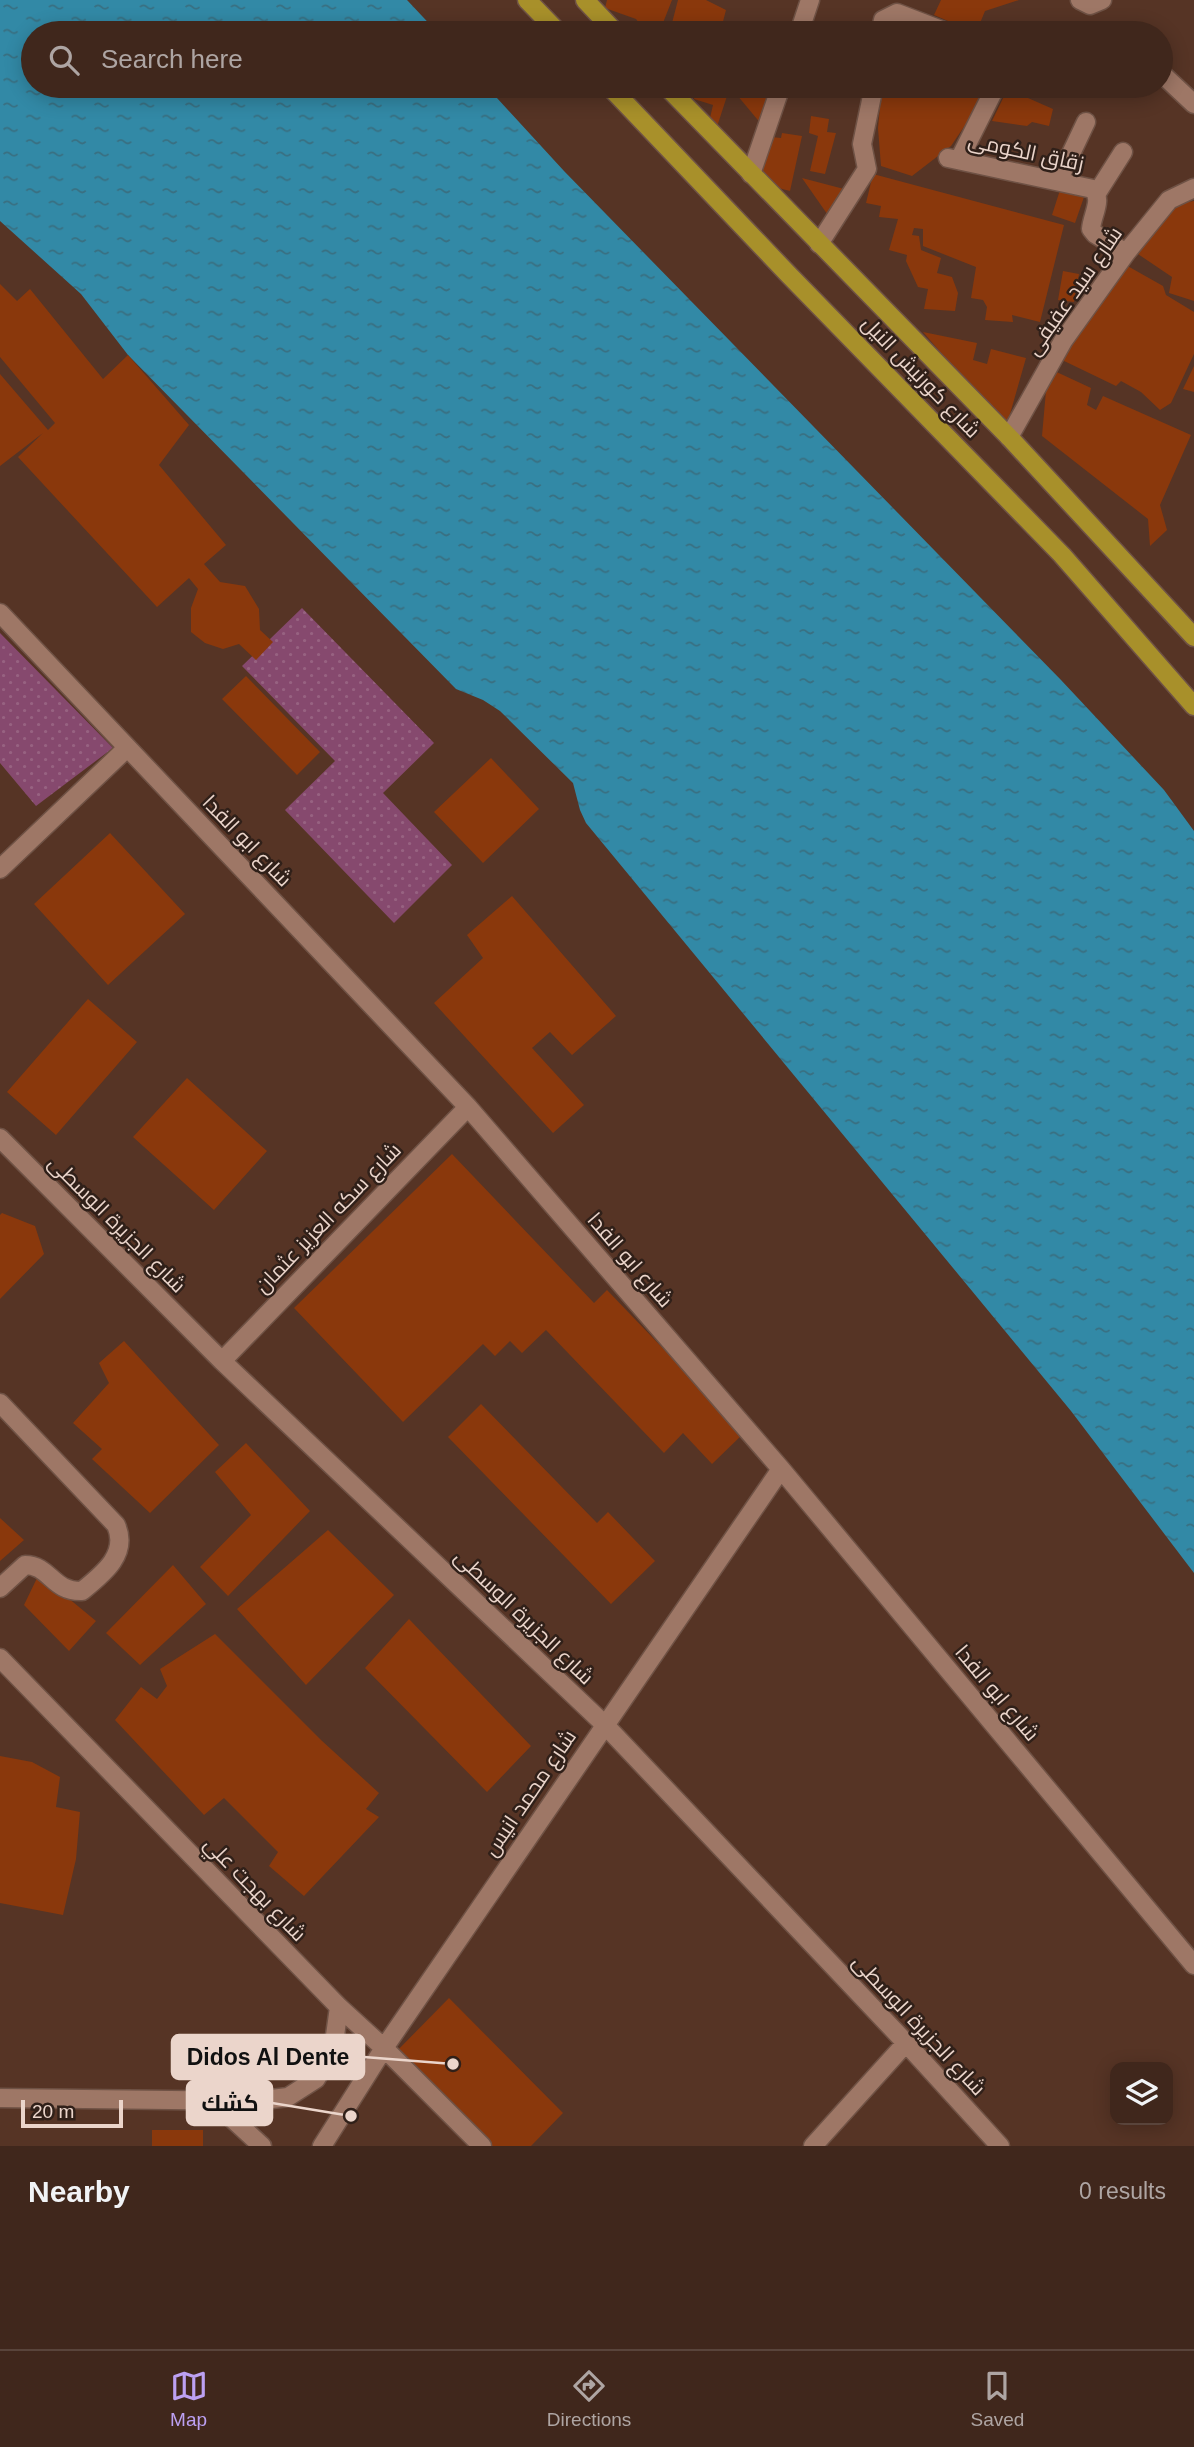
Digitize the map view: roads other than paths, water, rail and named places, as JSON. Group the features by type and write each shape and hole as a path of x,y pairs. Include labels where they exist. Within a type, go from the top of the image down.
{"main road":[{"path":"527,0 547,21"},
{"path":"585,0 605,21"},
{"name":"شارع كورنيش النيل","path":"620,98 1062,555 1194,706"},
{"name":"شارع كورنيش النيل","path":"678,98 1009,437 1194,637"}],"street":[{"path":"803,21 810,0"},
{"path":"1080,0 1090,5 1102,0"},
{"path":"883,21 897,13 918,21"},
{"path":"1173,84 1194,104"},
{"path":"751,174 777,98"},
{"path":"819,244 867,169 862,144 872,98"},
{"name":"زقاق الكومى","path":"989,98 954,159 1093,189 1098,199 1091,229 1126,253"},
{"path":"1058,181 1086,122"},
{"path":"1097,193 1123,152"},
{"name":"شارع سيد عفيفى","path":"1009,437 1063,341 1126,253 1169,200 1194,188"},
{"name":"شارع ابو الفدا","path":"0,613 468,1107 780,1469 1194,1965"},
{"path":"0,869 127,748"},
{"name":"شارع سكه العزيز عثمان","path":"222,1361 468,1107"},
{"name":"شارع الجزيرة الوسطى","path":"0,1138 222,1361 604,1724 1000,2146"},
{"path":"0,1403 116,1525 121,1536 120,1549 113,1559 82,1591 69,1591 34,1565 25,1565 0,1588"},
{"name":"شارع محمد انيس","path":"323,2146 384,2048 780,1469"},
{"name":"شارع بهجت علي","path":"0,1658 338,2007 384,2048 482,2146"},
{"path":"0,2098 255,2101 288,2097 316,2079 333,2050 338,2007"},
{"path":"813,2146 906,2043"},
{"path":"212,2100 262,2146"}],"water":[{"path":"0,0 407,0 427,21 21,21 21,98 497,98 564,171 1061,680 1164,790 1194,831 1194,1573 1071,1411 586,823 573,783 500,711 483,700 456,689 128,355 81,294 0,221"}],"place":[{"name":"Didos Al Dente","path":"453,2064"},
{"name":"كشك","path":"351,2116"}]}
